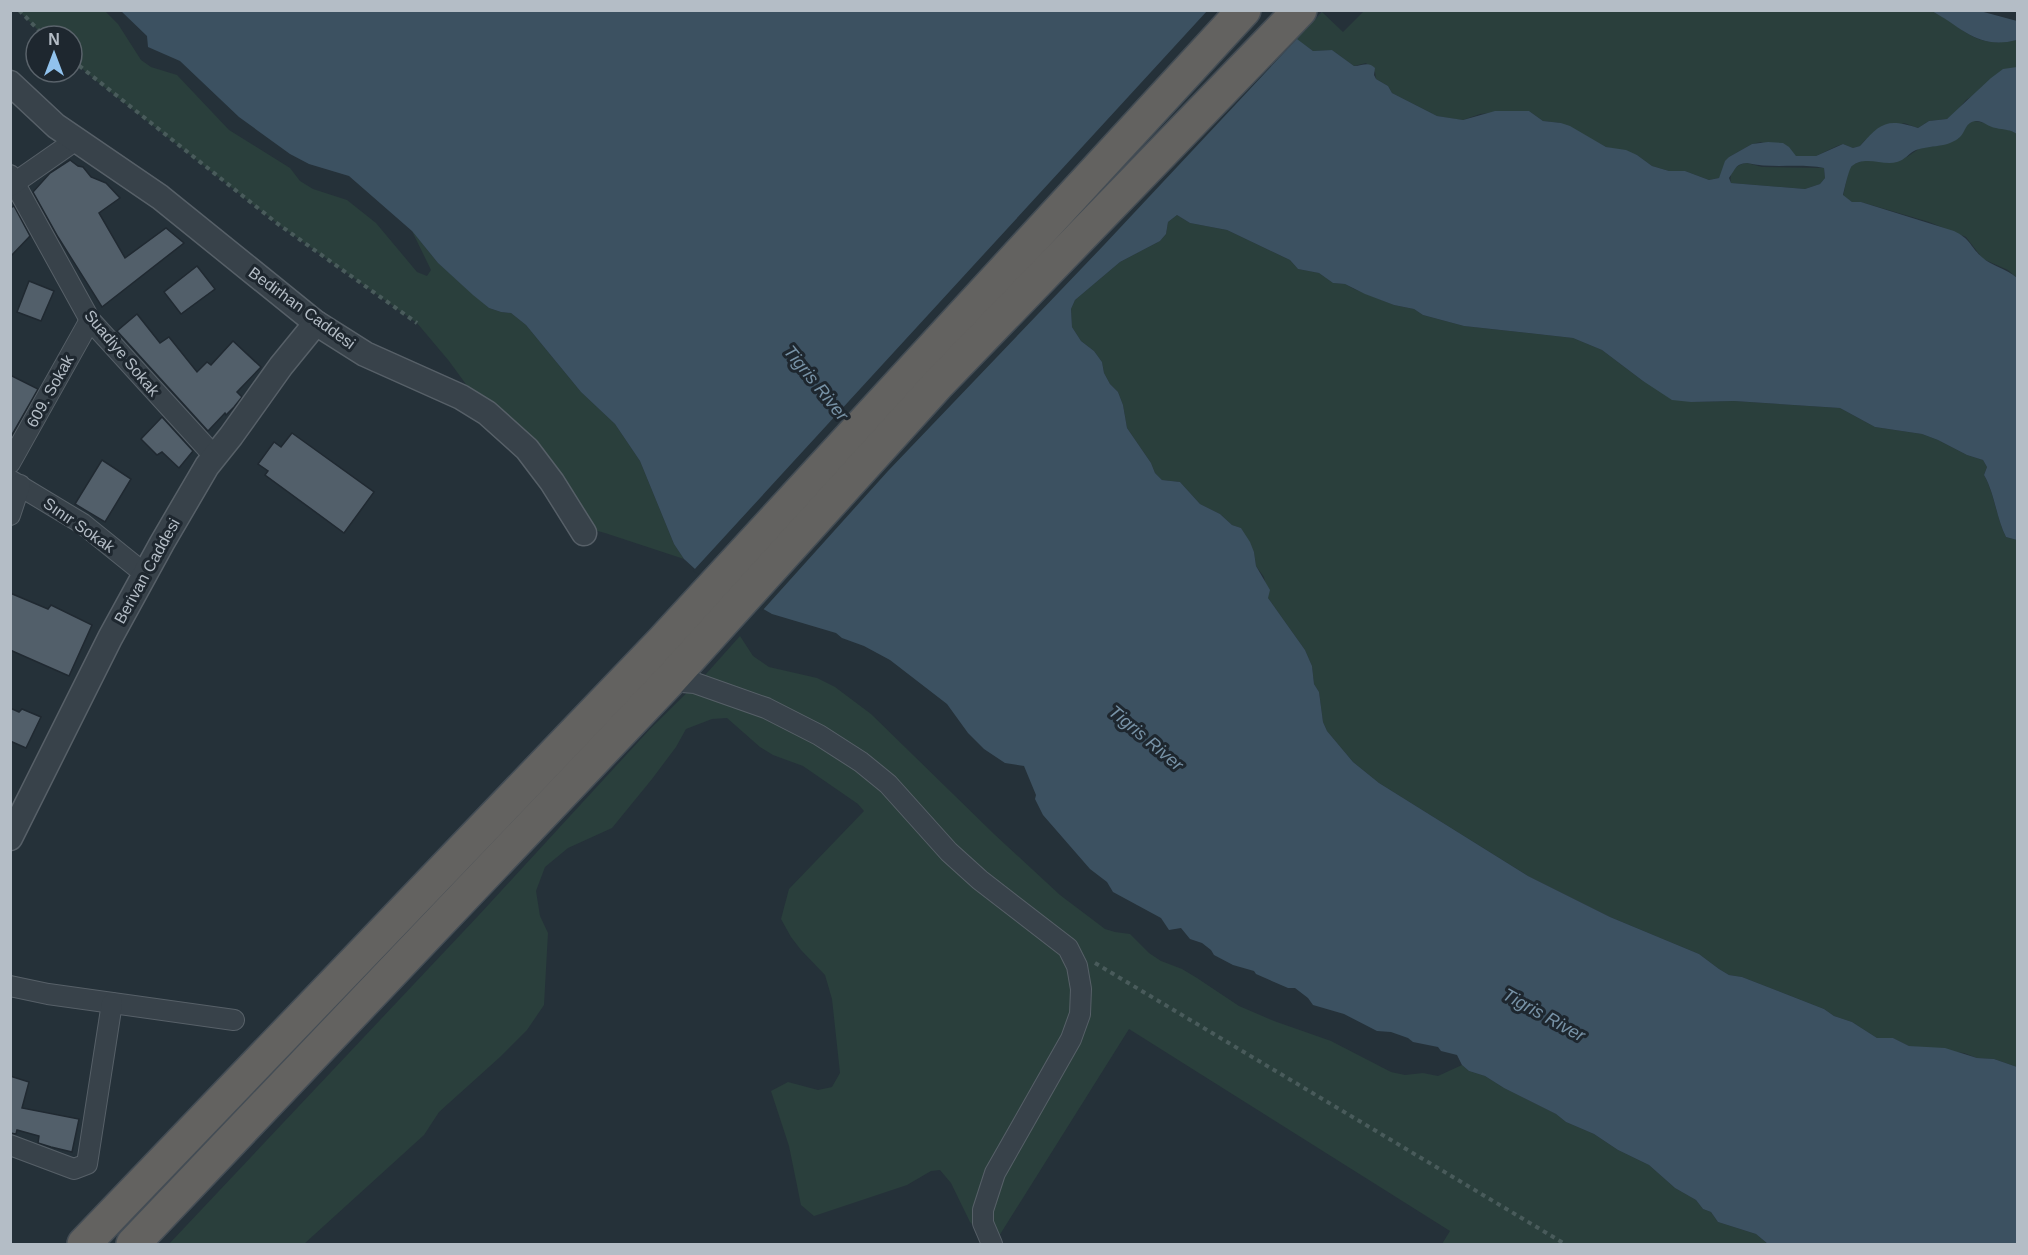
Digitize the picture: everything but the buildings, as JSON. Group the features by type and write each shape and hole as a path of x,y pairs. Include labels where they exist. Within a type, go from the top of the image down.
{"highway":[{"path":"84,1245 662,642 1244,10"},
{"path":"133,1245 679,671 939,383 1300,10"}],"street":[{"name":"Bedirhan Caddesi","path":"10,83 56,126 160,197 316,323 365,354 461,397 487,413 527,449 552,482 584,533"},
{"path":"12,182 76,140"},
{"name":"Suadiye Sokak","path":"12,182 90,320 214,457"},
{"name":"609. Sokak","path":"10,463 90,320"},
{"name":"Berivan Caddesi","path":"10,838 110,638 201,476 281,366 316,323"},
{"path":"10,515 15,483"},
{"name":"Sınır Sokak","path":"15,483 83,524 145,574"},
{"path":"679,671 694,683 766,708 819,735 861,762 888,784 949,852 980,880 1068,948 1077,966 1081,989 1080,1014 1071,1039 1028,1112 991,1183 983,1210 983,1223 992,1245"},
{"path":"10,986 48,994 234,1020"},
{"path":"10,1144 74,1169 87,1164 112,1003"}],"path":[{"path":"19,10 32,24"},
{"path":"84,70 278,224 417,323"},
{"path":"1068,948 1565,1245"}],"green space":[{"path":"1365,10 1932,10 1971,36 1990,42 2017,40 2018,67 1966,100 1947,119 1929,121 1918,128 1904,123 1865,140 1860,146 1853,148 1843,144 1816,156 1796,156 1761,142 1752,144 1729,157 1719,178 1709,180 1685,171 1669,171 1652,166 1637,155 1606,147 1561,123 1543,121 1529,111 1480,114 1463,120 1437,116 1392,93 1388,86 1376,79 1375,72 1366,63 1354,66 1332,50 1313,51 1296,39 1322,12 1343,32"},
{"path":"19,11 105,11 118,24 141,60 151,67 177,75 229,130 290,168 300,181 313,189 347,200 376,223 417,272 427,276 431,270 412,231 438,263 489,308 511,313 526,325 581,392 615,424 640,461 674,544 684,559 579,526 417,323 278,224 84,70 84,24 32,24"},
{"path":"1973,121 2018,134 2017,278 2008,270 1983,259 1966,237 1929,222 1861,202 1852,202 1843,196 1849,169 1854,164 1862,161 1907,157 1920,148 1941,145 1959,138 1967,124"},
{"path":"1747,163 1762,167 1824,168 1825,178 1820,184 1805,189 1731,183 1730,179 1734,169"},
{"path":"1177,215 1190,223 1227,230 1290,260 1298,269 1319,273 1333,283 1345,284 1394,305 1414,309 1423,315 1464,326 1573,338 1602,350 1643,381 1691,402 1734,401 1840,408 1875,427 1922,434 1983,460 1987,467 1984,475 2006,537 2017,540 2017,1067 1994,1059 1977,1058 1964,1053 1909,1046 1893,1038 1877,1038 1852,1022 1834,1016 1824,1009 1742,977 1729,975 1699,954 1610,917 1528,876 1379,783 1353,762 1327,731 1323,722 1319,692 1314,684 1312,666 1305,650 1268,598 1264,577 1256,566 1254,552 1241,528 1232,525 1220,514 1200,504 1180,482 1162,480 1155,473 1151,463 1127,428 1123,405 1118,392 1104,373 1102,362 1094,351 1081,341 1072,327 1071,309 1075,300 1120,262 1160,241 1166,234 1168,222"},
{"path":"740,636 753,656 769,667 817,678 835,687 871,714 1060,895 1105,929 1130,934 1149,953 1161,961 1182,969 1239,1006 1331,1041 1391,1072 1405,1075 1423,1073 1438,1076 1462,1065 1469,1071 1485,1076 1649,1165 1675,1188 1696,1200 1703,1209 1711,1212 1718,1222 1756,1234 1768,1244 1442,1244 1450,1231 1129,1029 994,1244 991,1244 970,1222 951,1183 940,1170 931,1171 907,1185 814,1216 801,1205 789,1146 771,1091 788,1082 818,1090 832,1087 840,1073 832,999 825,975 801,950 781,919 789,889 864,811 858,804 803,766 773,755 760,747 727,718 712,719 686,729 676,747 612,828 568,848 545,867 536,891 540,916 548,933 544,1005 527,1030 439,1112 424,1135 304,1244 169,1244 479,915 650,729 706,674"}],"water":[{"name":"Tigris River","path":"121,11 1320,11 1322,12 1297,39 1313,51 1332,50 1354,66 1368,64 1372,66 1375,68 1376,79 1388,86 1392,93 1437,116 1463,120 1495,111 1529,111 1543,121 1570,126 1606,147 1626,150 1652,166 1669,171 1685,171 1709,180 1719,178 1725,161 1752,144 1783,143 1796,156 1816,156 1843,144 1853,148 1860,146 1873,132 1891,123 1918,128 1929,121 1947,119 2003,69 2017,67 2017,134 1981,122 1972,122 1955,141 1921,148 1900,161 1857,163 1851,168 1843,195 1852,202 1861,202 1954,231 1964,237 1986,260 2017,278 2017,540 2006,537 1984,475 1987,467 1983,460 1967,455 1938,440 1922,434 1875,427 1840,408 1734,401 1672,400 1602,350 1573,338 1464,326 1423,315 1414,309 1394,305 1345,284 1333,283 1319,273 1298,269 1290,260 1227,230 1190,223 1177,215 1168,222 1166,234 1160,241 1120,262 1075,300 1071,309 1072,327 1081,341 1094,351 1102,362 1104,373 1118,392 1123,405 1127,428 1151,463 1155,473 1162,480 1180,482 1200,504 1220,514 1232,525 1241,528 1254,552 1256,566 1270,590 1268,598 1305,650 1312,666 1314,684 1319,692 1323,722 1327,731 1353,762 1379,783 1528,876 1610,917 1699,954 1729,975 1742,977 1824,1009 1834,1016 1852,1022 1877,1038 1893,1038 1909,1046 1945,1048 1977,1058 1994,1059 2017,1067 2017,1244 1768,1244 1756,1234 1718,1222 1711,1212 1703,1209 1696,1200 1675,1188 1649,1165 1485,1076 1469,1071 1462,1065 1457,1055 1441,1051 1438,1047 1413,1042 1391,1032 1377,1031 1344,1014 1313,1005 1295,988 1288,988 1214,955 1202,943 1190,939 1181,928 1169,930 1161,918 1113,892 1107,882 1090,869 1043,815 1024,766 1005,763 984,749 968,733 947,704 890,660 836,633 772,614 695,569 684,559 674,544 640,461 615,424 581,392 526,325 511,313 489,308 473,295 438,263 412,231 349,176 309,164 290,154 239,117 180,61 148,47 147,36","holes":["1747,163 1824,168 1825,178 1820,184 1805,189 1731,183 1729,178 1738,166"]},
{"path":"1932,11 1980,11 2017,21 2017,40 1992,42 1981,40"}],"pier":[{"path":"1320,10 1322,12 1104,245 888,471 762,611 693,571 1207,11"}]}
